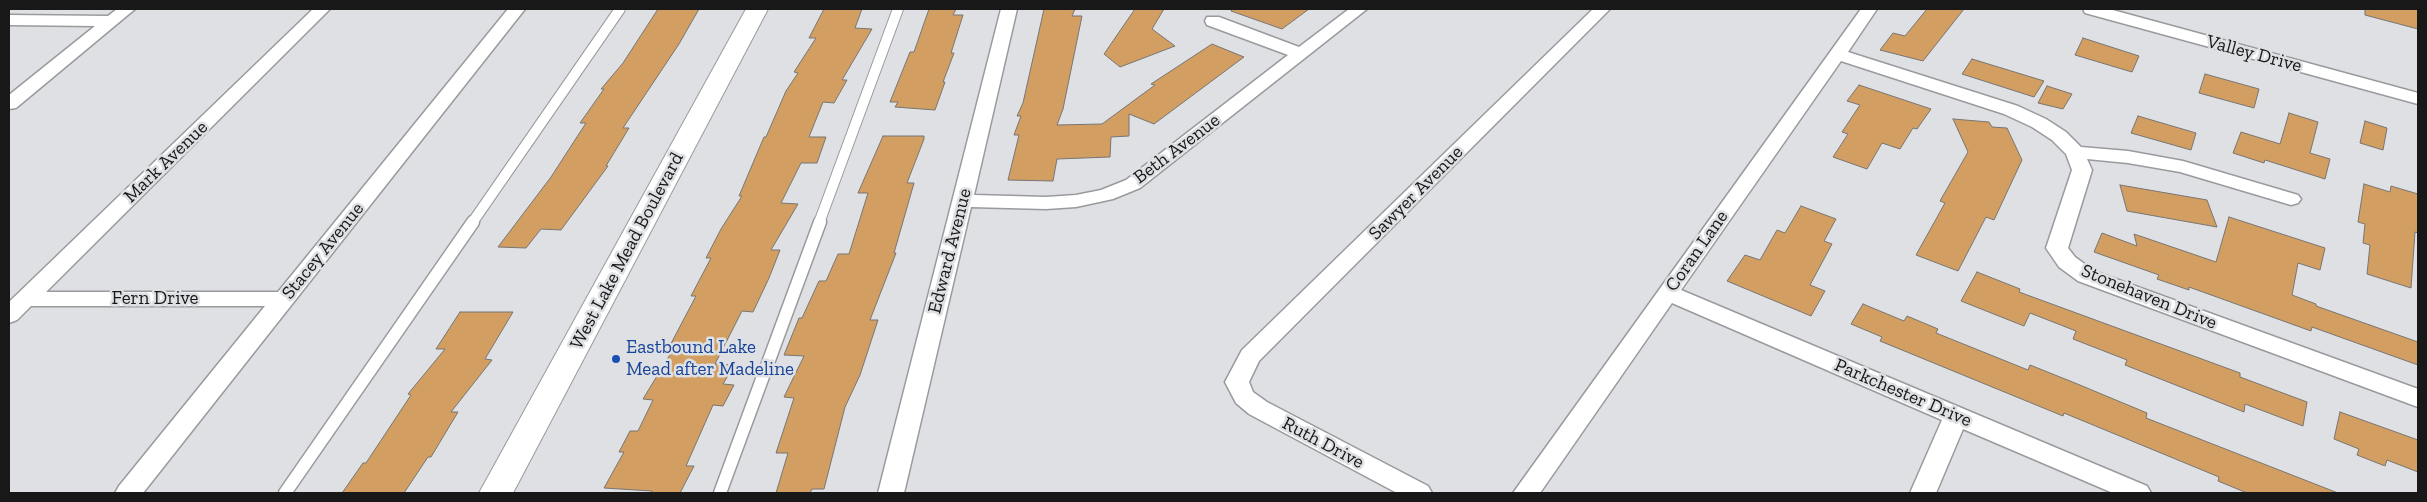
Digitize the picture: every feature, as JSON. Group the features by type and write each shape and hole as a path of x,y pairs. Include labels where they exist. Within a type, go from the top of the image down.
{"main road":[{"name":"West Lake Mead Boulevard","path":"496,493 757,9"}],"street":[{"path":"9,104 127,9"},
{"name":"Mark Avenue","path":"9,315 322,9"},
{"name":"Stacey Avenue","path":"128,493 518,9"},
{"name":"Edward Avenue","path":"891,493 1009,9"},
{"name":"Beth Avenue","path":"962,201 1046,203 1076,201 1106,195 1133,184 1359,9"},
{"name":"Sawyer Avenue","path":"1237,382 1250,356 1602,9"},
{"name":"Coran Lane","path":"1526,493 1869,9"},
{"name":"Valley Drive","path":"2091,9 2418,100"},
{"path":"9,20 112,21"},
{"path":"1213,20 1301,54"},
{"path":"1837,54 2012,110 2039,123 2059,136 2075,152 2128,157 2184,167 2291,199"},
{"name":"Stonehaven Drive","path":"2075,152 2082,170 2057,248 2067,262 2086,276 2418,398"},
{"name":"Parkchester Drive","path":"1668,292 2138,493"},
{"name":"Fern Drive","path":"26,299 284,299"},
{"name":"Ruth Drive","path":"1237,382 1244,397 1258,408 1419,493"},
{"path":"1923,493 1956,416"}],"lane":[{"path":"285,493 620,9"},
{"path":"720,493 898,9"}],"building":[{"path":"658,9 699,9 679,44 623,128 629,128 606,166 608,166 561,230 541,229 526,248 498,247 551,177 586,123 580,123 604,89 601,89 623,63"},
{"path":"824,9 862,9 855,28 872,29 842,80 847,80 834,103 823,102 809,137 826,137 817,163 801,163 781,203 798,204 771,250 780,250 769,278 753,312 742,311 715,364 734,365 723,384 734,385 723,406 713,405 686,466 694,466 680,493 651,493 652,491 604,488 624,452 619,452 630,431 638,431 653,400 643,399 671,353 666,353 696,296 691,296 711,258 706,258 721,229 742,196 739,196 764,137 766,137 786,91 798,73 794,72 816,38 809,38"},
{"path":"929,9 956,9 953,15 963,15 951,53 954,53 943,82 945,82 935,110 895,107 898,102 890,102 910,52 914,52"},
{"path":"1044,9 1075,9 1072,16 1082,16 1063,109 1057,125 1102,124 1155,85 1151,84 1212,44 1244,57 1154,124 1129,114 1129,136 1111,137 1110,157 1057,159 1053,181 1008,180 1019,135 1014,135 1021,116 1017,116 1023,103"},
{"path":"1135,9 1164,9 1152,29 1175,46 1120,67 1104,54"},
{"path":"1232,9 1309,9 1282,29 1231,11"},
{"path":"1927,9 1964,9 1923,61 1880,50 1893,33 1905,36"},
{"path":"2365,9 2418,9 2418,29 2365,15"},
{"path":"2083,38 2139,56 2132,72 2075,55"},
{"path":"1972,59 2044,81 2034,97 1962,74"},
{"path":"2205,74 2259,89 2254,108 2199,93"},
{"path":"1859,85 1931,109 1917,129 1913,128 1900,149 1882,143 1867,169 1833,157 1848,134 1842,132 1860,105 1847,101"},
{"path":"2047,86 2072,94 2063,109 2038,103"},
{"path":"2289,113 2318,122 2310,153 2330,159 2325,179 2265,160 2264,163 2233,153 2241,132 2280,144"},
{"path":"2138,116 2196,133 2191,150 2131,133"},
{"path":"1953,119 1989,122 1992,127 2007,128 2022,160 1994,220 1986,217 1958,271 1916,255 1945,203 1940,201 1968,152"},
{"path":"2365,121 2387,128 2383,150 2360,143"},
{"path":"883,136 924,136 924,139 907,183 914,183 894,253 896,253 870,320 878,320 860,375 845,407 824,489 812,489 810,493 776,493 788,453 776,453 794,398 784,397 804,356 784,355 799,318 802,318 819,281 826,281 838,254 849,254 868,193 858,193"},
{"path":"2364,184 2390,192 2391,186 2418,194 2418,233 2415,232 2411,288 2367,274 2370,245 2363,243 2365,224 2358,222"},
{"path":"2120,185 2207,200 2217,227 2127,211"},
{"path":"1801,206 1836,219 1824,241 1832,244 1810,285 1825,291 1811,316 1727,281 1745,255 1760,260 1777,230 1785,233"},
{"path":"2229,217 2325,248 2320,270 2298,263 2292,295 2316,304 2316,306 2418,342 2418,365 2312,327 2311,331 2189,287 2189,290 2157,279 2159,275 2094,252 2102,233 2137,246 2134,234 2216,262"},
{"path":"1977,272 2020,289 2019,292 2240,373 2240,377 2307,402 2303,426 2245,404 2244,412 2125,365 2127,360 2073,339 2076,331 2030,313 2024,326 1961,301"},
{"path":"1863,304 1904,321 1907,316 1938,329 1936,333 2028,370 2030,365 2147,413 2146,418 2338,493 2247,493 2218,481 2219,477 2064,413 2063,416 1880,341 1882,337 1851,324"},
{"path":"460,312 513,312 485,359 492,360 451,412 458,412 431,457 428,457 404,493 342,493 363,463 366,463 411,395 408,394 445,349 436,349"},
{"path":"2340,412 2418,440 2418,472 2387,460 2385,466 2357,455 2359,449 2334,439"}],"place":[{"name":"Eastbound Lake Mead after Madeline","path":"616,359"}]}
